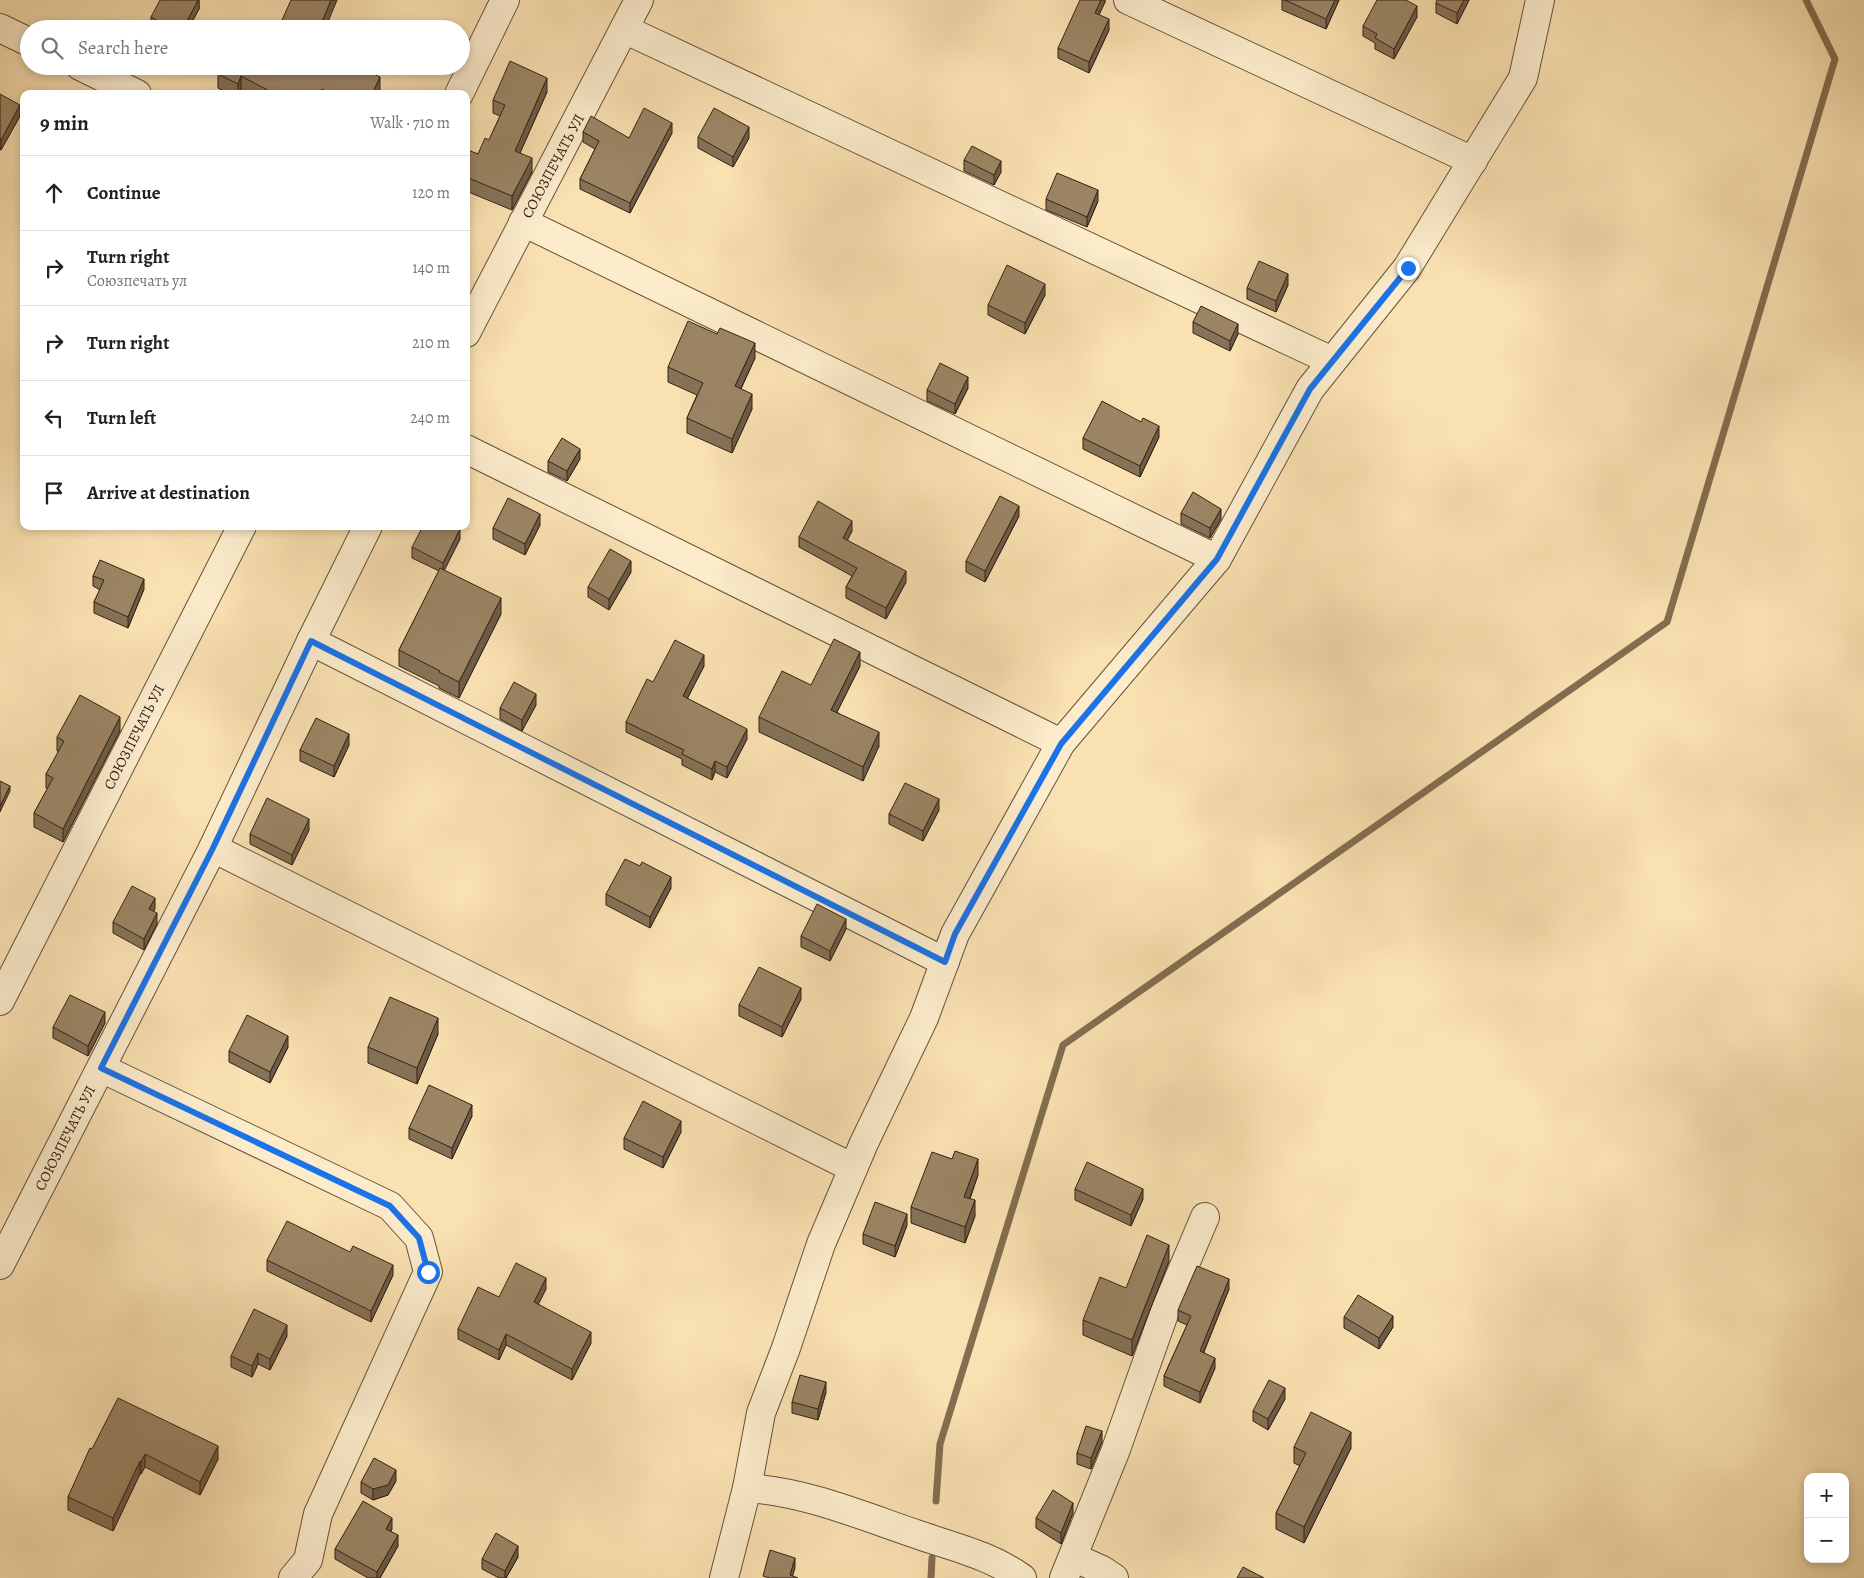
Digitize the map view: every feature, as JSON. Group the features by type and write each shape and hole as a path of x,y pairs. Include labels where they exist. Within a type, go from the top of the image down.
{"street":[{"name":"СОЮЗПЕЧАТЬ УЛ","path":"470,325 639,0"},
{"path":"1128,0 1472,161"},
{"path":"724,1578 747,1488 761,1413 786,1348 821,1244 853,1168 924,1018 955,934 1061,744 1217,559 1310,389 1408,268 1523,78 1540,0"},
{"path":"470,69 500,2"},
{"path":"0,28 20,38"},
{"path":"624,29 1332,361"},
{"path":"98,75 129,90"},
{"path":"461,90 467,75"},
{"path":"523,222 1217,559"},
{"path":"470,451 1061,744"},
{"name":"СОЮЗПЕЧАТЬ УЛ","path":"0,1001 240,530"},
{"name":"СОЮЗПЕЧАТЬ УЛ","path":"0,1265 213,848 366,530"},
{"path":"311,641 945,962"},
{"path":"213,848 853,1168"},
{"path":"101,1068 390,1206 419,1238 428,1272 318,1514 308,1560 293,1578"},
{"path":"1114,1578 1102,1570 1068,1568 1116,1452 1165,1312 1205,1217"},
{"path":"747,1488 774,1490 868,1517 1001,1563 1022,1578"}],"building":[{"path":"160,0 198,0 188,20 156,20 151,17"},
{"path":"291,0 331,0 323,20 282,20"},
{"path":"1080,0 1101,0 1095,13 1109,19 1089,62 1058,48"},
{"path":"1285,0 1335,0 1326,19"},
{"path":"1377,0 1406,0 1417,6 1394,49 1375,38 1377,34 1363,26"},
{"path":"1437,0 1464,0 1457,13 1436,3"},
{"path":"510,61 547,78 515,151 532,158 512,196 470,179 470,151 478,154 485,138 489,140 505,105 493,100"},
{"path":"220,75 376,75 380,77 374,90 267,90 241,76 238,84"},
{"path":"0,94 20,105 1,140 0,139"},
{"path":"644,108 672,123 630,203 580,179 599,141 583,132 591,116 629,138"},
{"path":"714,108 749,127 733,157 698,137"},
{"path":"972,146 1001,161 994,175 964,160"},
{"path":"1057,173 1098,190 1087,217 1046,199"},
{"path":"1259,261 1288,274 1276,301 1247,288"},
{"path":"1007,265 1045,284 1025,323 988,305"},
{"path":"1201,306 1238,324 1230,341 1193,322"},
{"path":"688,321 717,334 720,328 755,343 735,386 752,394 732,439 687,418 703,383 668,367"},
{"path":"940,363 968,377 955,404 927,390"},
{"path":"1102,401 1141,422 1143,418 1159,426 1140,466 1083,438"},
{"path":"562,438 580,449 567,471 548,461"},
{"path":"1193,492 1221,509 1210,528 1181,513"},
{"path":"1000,496 1019,506 985,571 966,561"},
{"path":"508,498 540,514 525,544 493,528"},
{"path":"818,501 852,521 843,538 906,571 886,608 846,587 857,568 799,537"},
{"path":"421,530 460,530 443,563 412,547"},
{"path":"610,549 631,561 609,599 588,587"},
{"path":"100,560 144,579 128,617 94,602 104,580 93,576"},
{"path":"440,568 501,598 459,682 399,650"},
{"path":"834,639 860,652 831,710 879,732 863,767 759,717 782,671 811,685"},
{"path":"675,640 704,655 683,696 747,729 727,767 715,761 712,769 682,754 684,750 626,722 647,679 653,682"},
{"path":"514,682 536,694 522,720 500,708"},
{"path":"80,695 120,717 63,829 34,813 53,778 46,774 64,741 57,737"},
{"path":"316,718 349,734 334,766 300,750"},
{"path":"0,781 10,786 0,806"},
{"path":"905,783 939,799 923,831 889,814"},
{"path":"267,798 309,819 292,855 250,834"},
{"path":"625,859 640,866 642,862 671,877 650,917 606,894"},
{"path":"132,886 155,898 149,909 157,913 144,939 113,922"},
{"path":"817,904 846,919 830,951 801,936"},
{"path":"759,967 801,988 782,1027 739,1005"},
{"path":"70,995 105,1012 88,1046 53,1027"},
{"path":"390,997 438,1018 417,1068 368,1047"},
{"path":"247,1015 288,1036 270,1072 229,1051"},
{"path":"429,1085 472,1105 452,1148 409,1128"},
{"path":"643,1101 681,1121 663,1157 624,1138"},
{"path":"955,1151 978,1159 964,1197 975,1200 965,1227 911,1207 932,1152 952,1159"},
{"path":"1087,1162 1143,1189 1131,1215 1075,1189"},
{"path":"875,1202 907,1214 895,1246 863,1234"},
{"path":"287,1221 350,1252 353,1246 393,1265 371,1311 267,1260"},
{"path":"1147,1235 1169,1245 1132,1340 1083,1320 1100,1277 1126,1288"},
{"path":"516,1263 546,1278 534,1302 591,1332 572,1369 506,1334 499,1350 458,1329 478,1287 499,1297"},
{"path":"1197,1266 1229,1279 1200,1351 1215,1358 1200,1392 1164,1376 1191,1316 1178,1310"},
{"path":"1358,1295 1393,1316 1379,1338 1344,1317"},
{"path":"254,1309 287,1325 270,1359 258,1353 252,1366 231,1356"},
{"path":"800,1375 826,1382 818,1409 792,1402"},
{"path":"1269,1380 1285,1388 1268,1419 1253,1411"},
{"path":"118,1398 218,1446 200,1482 145,1454 113,1518 68,1497 90,1448 92,1449"},
{"path":"1311,1412 1351,1432 1304,1527 1276,1513 1306,1453 1294,1447"},
{"path":"1086,1426 1102,1431 1091,1458 1077,1453"},
{"path":"374,1458 396,1470 388,1485 373,1489 361,1482"},
{"path":"1053,1490 1073,1503 1061,1533 1036,1518"},
{"path":"363,1501 392,1518 386,1529 398,1535 377,1572 335,1549"},
{"path":"496,1533 518,1546 505,1571 482,1559"},
{"path":"770,1550 795,1558 790,1575 798,1578 770,1578 763,1576"},
{"path":"1243,1567 1264,1578 1237,1578"}],"waterway":[{"path":"936,1501 940,1444 1063,1045 1667,622 1835,59 1806,0"},
{"path":"931,1578 932,1558"}],"route":[{"path":"428,1272 419,1238 390,1206 101,1068 213,848 311,641 945,962 955,934 1061,744 1217,559 1310,389 1408,268"}]}
